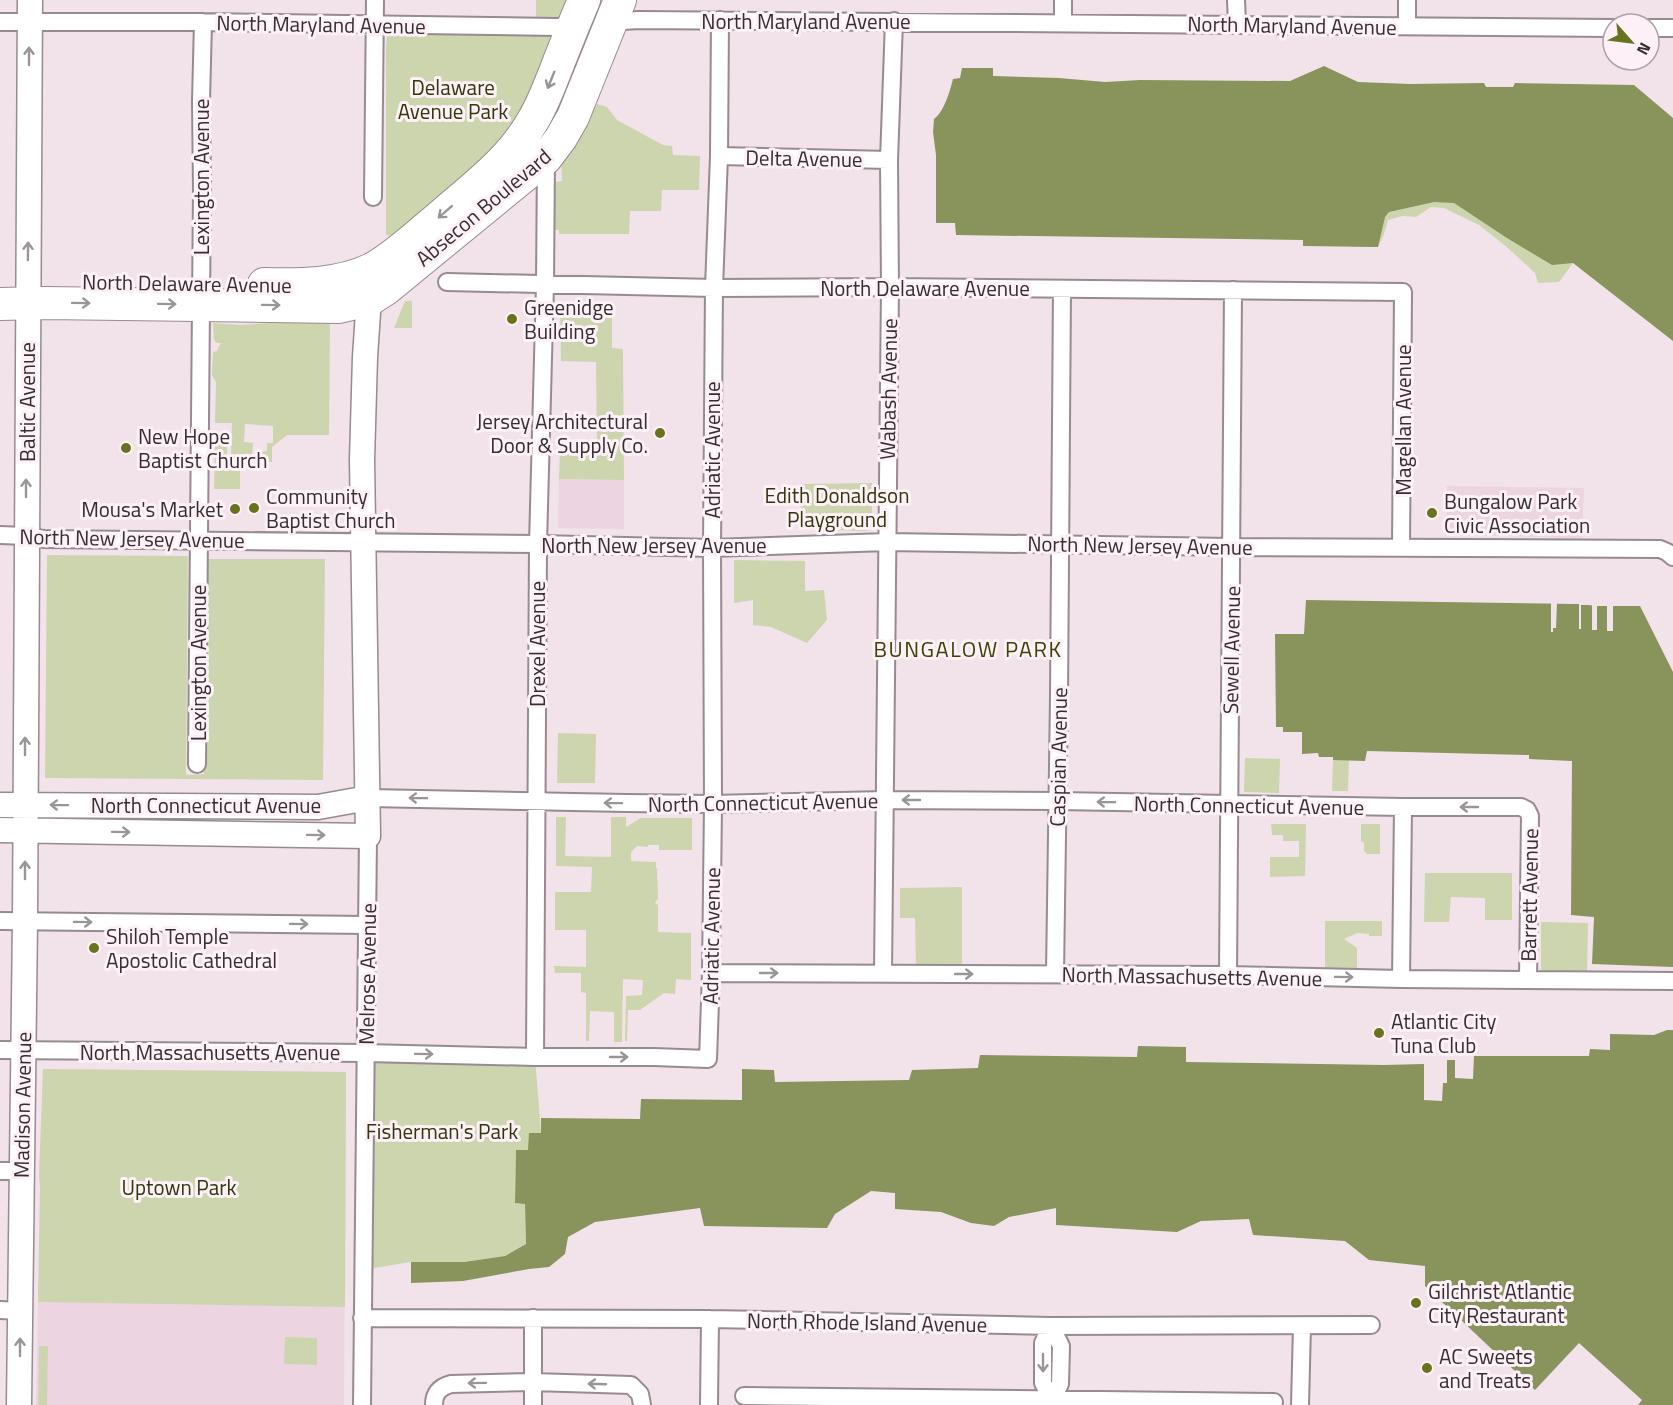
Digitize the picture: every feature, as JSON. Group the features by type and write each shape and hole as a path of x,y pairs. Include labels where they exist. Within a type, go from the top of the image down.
{"highway":[{"name":"Absecon Boulevard","path":"369,300 386,289 546,158 567,128 616,11"},
{"name":"Absecon Boulevard","path":"371,269 414,239 489,174 517,144 539,110 579,13"},
{"name":"North Delaware Avenue","path":"201,294 307,284 348,277 371,269"},
{"name":"North Delaware Avenue","path":"14,293 201,294 339,307 369,300"}],"street":[{"path":"373,198 375,0"},
{"path":"1063,0 1063,23"},
{"path":"1236,0 1237,24"},
{"path":"1407,0 1407,26"},
{"name":"North Maryland Avenue","path":"0,22 30,11 203,22 556,27 579,13 616,11 639,20 1601,28"},
{"name":"Baltic Avenue","path":"24,805 26,536 14,293 30,11"},
{"name":"Adriatic Avenue","path":"708,1059 713,804 714,288 719,156 720,21"},
{"name":"Wabash Avenue","path":"883,974 890,287 889,160 894,21"},
{"name":"Lexington Avenue","path":"197,764 203,22"},
{"name":"Delta Avenue","path":"719,156 889,160"},
{"name":"Drexel Avenue","path":"536,1058 538,544 546,284 546,158"},
{"name":"Melrose Avenue","path":"362,1405 368,925 363,426 371,269"},
{"name":"North Delaware Avenue","path":"447,282 714,288 890,287 1403,292"},
{"name":"Caspian Avenue","path":"1055,974 1062,289"},
{"name":"Sewell Avenue","path":"1228,975 1233,290"},
{"name":"Magellan Avenue","path":"1401,548 1403,292"},
{"name":"North New Jersey Avenue","path":"0,535 44,539 712,548 887,542 1232,547 1660,549 1670,554"},
{"name":"North Connecticut Avenue","path":"0,805 318,807 368,798 713,804 885,800 1058,801 1521,807 1527,810"},
{"name":"Madison Avenue","path":"19,1405 10,1310 11,1050 25,921 24,805"},
{"path":"1401,979 1403,807"},
{"name":"Barrett Avenue","path":"1527,810 1530,816 1527,980"},
{"name":"North Connecticut Avenue","path":"0,830 368,836"},
{"path":"0,921 368,925"},
{"name":"North Massachusetts Avenue","path":"711,973 1228,975 1673,981"},
{"name":"North Massachusetts Avenue","path":"11,1050 708,1059"},
{"name":"North Rhode Island Avenue","path":"362,1318 710,1319 1052,1326 1371,1325"},
{"path":"533,1318 533,1405"},
{"path":"709,1405 710,1319"},
{"path":"1052,1326 1061,1346 1060,1384 1052,1402"},
{"path":"1300,1405 1302,1326"},
{"path":"434,1405 434,1397 441,1387 451,1384 533,1382 631,1385 640,1394 642,1405"},
{"path":"744,1396 780,1401 1227,1404 1274,1402"}],"shaded area":[{"path":"1324,66 1358,82 1484,83 1486,87 1513,87 1515,83 1634,85 1673,118 1673,341 1573,263 1552,265 1454,203 1434,202 1389,212 1385,217 1378,247 1303,246 1303,240 956,235 955,223 936,223 934,119 944,106 953,79 960,78 962,68 993,68 993,76 1105,82 1140,80 1290,81"},
{"path":"559,479 624,480 624,529 558,528"},
{"path":"1447,486 1584,488 1582,541 1556,541 1555,537 1447,535"},
{"path":"1306,600 1640,606 1673,672 1673,967 1592,964 1594,917 1571,915 1572,761 1529,759 1529,755 1367,751 1365,761 1333,760 1333,757 1319,757 1318,753 1302,754 1302,732 1283,732 1283,727 1276,727 1275,634 1304,634"},
{"path":"1673,1030 1673,1405 1638,1405 1642,1400 1579,1343 1535,1390 1425,1286 1425,1266 1369,1260 1345,1241 1253,1235 1249,1219 1201,1221 1177,1232 1056,1225 1056,1208 1009,1217 994,1226 971,1223 941,1212 895,1209 895,1193 871,1191 835,1214 827,1228 704,1226 700,1208 595,1222 568,1237 565,1254 549,1267 463,1281 411,1283 411,1262 464,1262 505,1256 526,1244 525,1204 515,1203 516,1150 528,1150 529,1133 541,1133 541,1118 640,1119 641,1099 742,1100 742,1069 774,1070 775,1082 909,1080 912,1070 978,1068 980,1055 1137,1057 1138,1046 1186,1047 1186,1062 1424,1064 1424,1100 1442,1101 1443,1083 1447,1083 1447,1060 1455,1060 1455,1078 1473,1079 1474,1056 1589,1056 1590,1049 1610,1050 1610,1034 1654,1035"},
{"name":"Uptown Park","path":"43,1069 346,1072 344,1405 36,1405"}],"green space":[{"path":"536,0 572,0 560,20 536,18"},
{"name":"Delaware Avenue Park","path":"394,31 540,33 549,36 552,45 523,118 503,145 394,236 386,235 386,47 387,36"},
{"path":"597,104 607,107 617,120 663,145 672,146 673,155 700,156 699,190 662,190 661,211 630,211 629,234 559,234 559,230 555,230 555,182 562,181 561,157 579,136"},
{"path":"1430,180 1573,263 1559,282 1538,283 1535,273 1479,225 1444,208 1431,207 1416,217 1403,216 1388,220 1378,247 1351,247 1354,233"},
{"path":"405,301 412,301 412,328 394,328"},
{"path":"560,302 612,302 612,348 623,349 624,480 559,479 560,449 597,448 596,362 561,361"},
{"path":"330,319 329,435 287,435 272,447 272,462 260,462 260,452 267,451 267,443 273,443 273,426 245,424 244,442 253,443 252,456 231,457 232,423 215,423 216,382 212,375 213,352 217,351 221,343 214,340 213,323 241,325"},
{"path":"215,445 227,445 227,461 240,462 240,489 214,489"},
{"name":"Edith Donaldson Playground","path":"872,483 872,524 869,530 801,529 802,484"},
{"path":"47,555 188,556 186,775 204,774 207,559 325,559 323,780 45,778"},
{"path":"734,560 805,561 805,591 824,590 827,620 807,643 771,627 753,625 753,600 734,603"},
{"path":"558,733 596,734 595,783 557,783"},
{"path":"1245,758 1280,759 1279,793 1244,792"},
{"path":"1333,760 1349,760 1348,791 1332,791"},
{"path":"556,817 566,817 565,856 611,857 611,817 626,817 626,827 641,818 692,818 692,850 659,850 659,845 648,845 648,847 637,846 631,852 631,861 656,862 658,898 655,903 658,905 658,932 691,933 691,980 676,979 675,994 664,993 640,1010 628,1010 627,1041 625,1041 626,996 642,995 643,980 623,979 622,1042 614,1042 614,1012 590,1011 589,1041 586,1041 586,993 581,992 581,973 555,973 554,966 586,967 586,930 555,930 555,892 591,892 592,867 556,866"},
{"path":"1271,824 1306,824 1305,876 1270,877 1270,857 1299,857 1299,841 1283,841 1283,835 1272,835"},
{"path":"1361,824 1380,824 1380,854 1367,854 1364,851 1364,843 1361,841"},
{"path":"1425,873 1512,873 1512,920 1485,920 1485,898 1451,897 1449,922 1424,922"},
{"path":"962,887 962,966 916,966 915,918 900,918 900,888"},
{"path":"1325,921 1382,921 1382,936 1357,933 1344,939 1357,948 1357,968 1325,968"},
{"path":"1541,922 1588,923 1587,972 1541,972"},
{"name":"Fisherman's Park","path":"366,1053 535,1057 541,1133 528,1150 516,1150 515,1203 525,1203 526,1244 505,1256 464,1262 411,1262 362,1270"},
{"name":"Uptown Park","path":"43,1069 346,1072 345,1307 38,1302"},
{"path":"285,1337 317,1338 317,1365 284,1364"},
{"path":"39,1346 48,1346 47,1405 38,1405"}],"pier":[{"path":"1551,601 1613,602 1613,631 1607,631 1607,606 1597,606 1597,630 1592,630 1592,605 1581,605 1581,629 1579,629 1579,604 1557,603 1556,628 1553,628 1551,632"}],"place":[{"name":"Greenidge Building","path":"512,319"},
{"name":"Jersey Architectural Door & Supply Co.","path":"660,433"},
{"name":"New Hope Baptist Church","path":"126,448"},
{"name":"Community Baptist Church","path":"254,508"},
{"name":"Mousa's Market","path":"235,509"},
{"name":"Bungalow Park Civic Association","path":"1432,513"},
{"name":"Shiloh Temple Apostolic Cathedral","path":"94,948"},
{"name":"Atlantic City Tuna Club","path":"1379,1033"},
{"name":"Gilchrist Atlantic City Restaurant","path":"1416,1303"},
{"name":"AC Sweets and Treats","path":"1427,1368"}],"district":[{"name":"BUNGALOW PARK","path":"968,649"}]}
